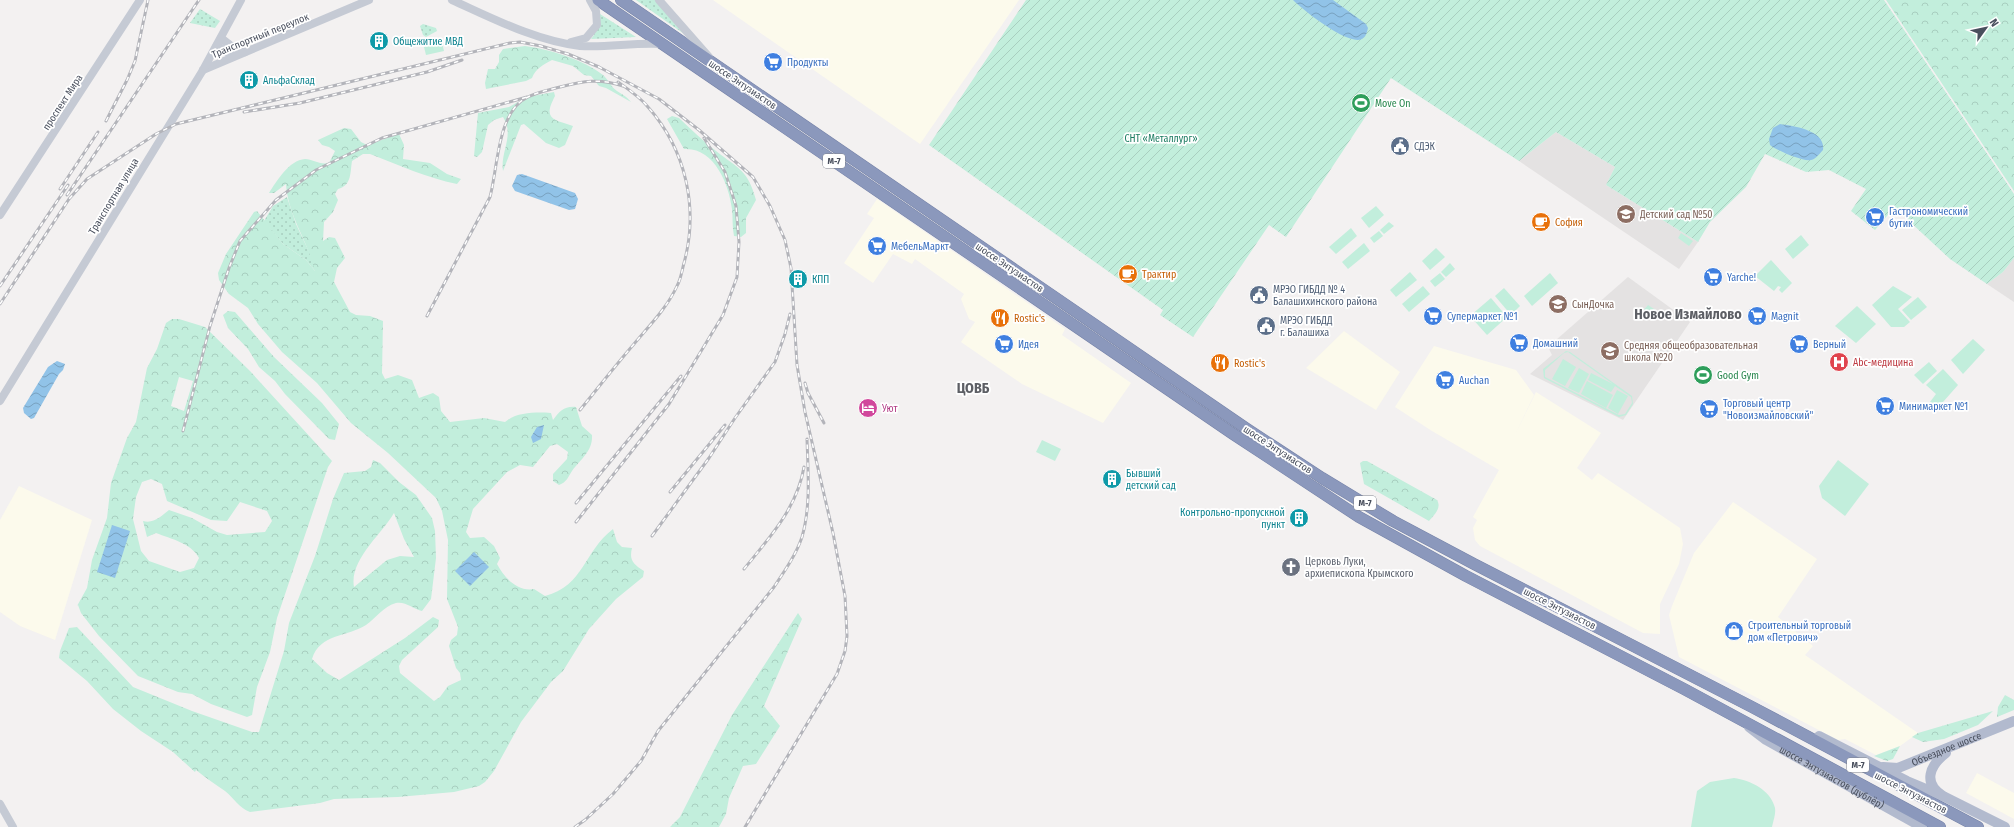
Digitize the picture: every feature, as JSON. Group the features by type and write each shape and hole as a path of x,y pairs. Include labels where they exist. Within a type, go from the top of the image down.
{"highway":[{"name":"шоссе Энтузиастов","path":"598,0 1201,412 1360,517 1466,576 1940,827"},
{"name":"шоссе Энтузиастов","path":"621,0 1247,429 1322,478 1394,521 1474,564 1752,707 1978,827"}],"main road":[{"path":"1752,707 1809,731 1878,767 1943,796 2005,827"},
{"name":"Объездное шоссе","path":"1878,767 1898,768 2014,721"},
{"name":"шоссе Энтузиастов (дублёр)","path":"1745,723 1753,732 1766,740 1922,827"},
{"path":"1943,796 1936,791 1932,784 1931,771 1937,760 1954,746"}],"street":[{"name":"проспект Мира","path":"0,214 140,0"},
{"name":"Транспортная улица","path":"0,401 203,70 242,0"},
{"name":"Транспортный переулок","path":"203,70 369,0"},
{"path":"452,0 521,30 580,46 642,43 663,44"},
{"path":"566,43 586,38 597,25 596,11 590,0"},
{"path":"659,0 718,66"},
{"path":"219,42 245,52"},
{"path":"219,42 226,52 235,56"},
{"path":"0,804 13,827"}],"shaded area":[{"path":"713,0 1019,0 920,144"},
{"name":"Детский сад №50","path":"1556,132 1615,167 1606,185 1698,242 1679,269 1519,161"},
{"path":"877,199 1065,329 1062,335 1131,383 1103,423 1022,384 961,342 975,322 969,319 961,299 964,294 915,259 912,264 893,254 873,283 844,263 874,218 867,214"},
{"path":"2014,258 2014,302 1987,284 2003,272"},
{"name":"Средняя общеобразовательная школа №20","path":"1628,277 1690,322 1623,420 1530,374 1552,355 1548,347"},
{"path":"1344,331 1400,372 1376,410 1306,368"},
{"path":"1434,346 1516,370 1534,395 1514,437 1536,392 1601,433 1577,468 1592,480 1598,473 1680,528 1683,544 1679,564 1660,604 1660,634 1643,633 1480,546 1475,540 1473,528 1477,520 1473,517 1499,470 1432,431 1395,407"},
{"path":"19,486 92,520 55,640 20,626 0,612 0,520"},
{"name":"Строительный торговый дом «Петрович»","path":"1733,502 1817,559 1778,617 1813,646 1805,655 1918,733 1900,746 1876,755 1845,739 1838,740 1679,657 1669,615 1672,606 1694,553"},
{"path":"1977,773 2014,793 2014,819 1966,793"}],"green space":[{"path":"636,0 656,0 687,36"},
{"name":"СНТ «Металлург»","path":"1026,0 1884,0 2014,194 2014,258 2003,272 1987,284 1950,259 1896,209 1892,210 1875,230 1851,211 1866,189 1829,170 1806,172 1765,154 1746,187 1710,222 1698,242 1606,185 1615,167 1556,132 1519,161 1391,78 1286,237 1269,225 1193,337 1160,315 1163,310 929,145"},
{"path":"1886,0 2014,0 2014,191"},
{"path":"200,9 220,21 215,28 190,23"},
{"path":"600,14 636,37 591,39 594,35"},
{"path":"423,24 436,28 437,31 426,37 423,35 420,26"},
{"path":"442,43 444,51 426,55 424,47"},
{"path":"525,46 566,56 586,65 603,75 615,89 631,102 606,88 599,86 591,76 584,75 573,66 552,60 540,67 532,78 526,81 486,89 485,83 488,69 495,69 499,62 499,55 503,49"},
{"path":"554,92 555,96 551,104 550,114 560,122 573,126 565,145 559,148 546,143 524,124 521,125 503,171 503,157 508,130 503,117 494,120 488,125 482,152 477,157 474,156 478,113 509,107 527,97"},
{"path":"672,116 679,118 706,143 742,171 750,182 756,200 746,218 746,233 741,237 734,236 730,199 718,169 704,154 695,150 684,149 667,119"},
{"path":"344,128 351,129 361,142 367,145 399,134 404,145 403,159 430,163 447,174 461,179 457,184 413,171 370,154 363,154 352,161 350,178 346,185 338,189 335,194 338,200 333,212 324,222 323,241 329,237 335,238 345,258 337,268 334,282 350,312 356,315 370,316 383,321 382,373 385,379 398,375 412,380 419,398 433,393 439,397 441,411 450,422 484,418 505,422 515,416 527,413 551,413 553,420 558,414 568,407 576,407 582,426 592,435 591,446 566,481 562,484 559,485 553,481 553,474 567,459 568,452 557,444 550,446 533,467 520,465 507,472 473,509 466,532 470,538 484,537 494,546 500,558 497,564 507,578 517,586 534,589 545,596 558,591 568,584 583,567 603,538 613,529 617,542 622,547 632,548 631,556 633,561 644,571 643,577 616,599 589,629 563,671 551,682 521,722 494,771 485,782 479,786 454,792 398,797 334,799 320,803 250,812 225,791 196,770 195,772 173,752 141,731 113,709 87,681 59,658 60,651 69,628 77,627 133,687 192,711 252,732 259,732 284,651 289,623 315,556 333,499 344,473 365,471 371,467 373,460 380,463 399,482 416,495 432,518 435,531 436,558 431,599 422,611 403,603 396,603 384,609 366,625 359,629 335,637 321,644 312,659 327,673 339,680 405,638 433,617 439,620 438,627 402,660 399,666 400,673 434,701 440,697 448,686 461,680 460,673 456,668 449,646 451,640 457,635 458,627 447,599 448,540 442,511 436,498 388,453 351,423 317,383 282,352 258,324 248,308 229,294 219,280 218,273 226,254 254,212 257,211 283,244 306,260 315,271 308,249 290,207 286,184 274,193 269,193 288,167 299,160 308,159 322,163 329,163 335,151 322,145 318,140","holes":["394,513 404,539 414,557 400,556 387,560 354,587 356,567 361,557"]},
{"path":"287,197 296,224 312,258 316,272 306,260 283,244 264,221 273,206"},
{"path":"1376,206 1384,215 1369,228 1361,218"},
{"path":"1389,222 1394,226 1384,234 1380,230"},
{"path":"1351,228 1357,236 1336,254 1329,247"},
{"path":"1379,231 1383,236 1374,243 1370,238"},
{"path":"1681,233 1693,241 1689,246 1678,238"},
{"path":"1801,235 1809,245 1793,259 1785,249"},
{"path":"1364,243 1370,251 1348,269 1342,262"},
{"path":"1436,248 1445,257 1430,270 1422,261"},
{"path":"1771,260 1792,283 1782,293 1779,290 1781,287 1778,286 1774,291 1755,276"},
{"path":"1450,263 1455,269 1446,277 1441,272"},
{"path":"1410,272 1417,280 1396,297 1390,290"},
{"path":"1440,273 1445,279 1435,287 1430,281"},
{"path":"1550,273 1558,283 1532,306 1524,296"},
{"path":"1423,286 1430,294 1409,312 1402,304"},
{"path":"1893,286 1912,297 1898,309 1910,322 1904,327 1891,327 1872,305"},
{"path":"1504,288 1520,306 1511,315 1495,296"},
{"path":"1918,297 1927,307 1911,320 1902,310"},
{"path":"1491,298 1507,317 1487,335 1470,316"},
{"path":"1648,305 1657,311 1651,319 1642,312"},
{"path":"1857,306 1876,324 1856,343 1835,326"},
{"path":"228,311 235,312 274,357 322,403 339,424 335,440 329,439 285,394 275,381 259,367 248,349 228,328 223,315"},
{"path":"172,319 179,319 205,327 250,371 332,461 328,467 277,618 270,652 257,687 252,715 247,717 211,704 192,694 178,692 138,676 99,636 81,613 78,605 77,606 87,588 92,560 107,518 111,483 127,438 136,422 147,368 157,349 166,323","holes":["179,377 193,381 184,411 171,406","151,479 162,484 167,501 211,520 227,521 240,502 267,511 272,521 265,532 227,535 217,532 192,518 169,510 154,520 147,522 143,521 147,537 156,533 180,542 191,549 199,558 194,568 180,572 149,561 141,551 133,519 136,497 142,482"]},
{"path":"1973,339 1985,350 1963,374 1951,360"},
{"path":"1566,351 1570,352 1632,396 1633,404 1626,415 1619,417 1544,378 1543,369","holes":["1568,352 1613,384 1591,373 1588,380 1611,392 1615,386 1631,397 1632,403 1625,414 1619,415 1545,377 1545,370 1564,353"]},
{"path":"1563,359 1576,367 1565,386 1552,379"},
{"path":"1929,362 1937,371 1923,384 1914,375"},
{"path":"1579,368 1589,374 1579,393 1568,388"},
{"path":"1943,369 1958,385 1943,402 1933,405 1930,402 1936,394 1926,385"},
{"path":"1587,381 1613,395 1606,408 1581,394"},
{"path":"1617,390 1628,396 1618,414 1608,408"},
{"path":"1042,440 1061,449 1055,461 1036,452"},
{"path":"1838,460 1869,484 1845,516 1822,498 1819,486"},
{"path":"1367,461 1437,500 1439,506 1435,514 1429,521 1364,484 1360,463"},
{"path":"798,613 802,619 764,706 780,726 756,764 743,766 729,798 726,814 719,827 670,827 680,817 732,715"},
{"path":"2005,695 2014,700 2014,710 1997,717 1998,707"},
{"path":"1993,711 1978,725 1944,739 1923,742 1912,737 1918,733"},
{"path":"1900,746 1893,759 1887,761 1874,756"},
{"path":"1734,778 1747,781 1759,787 1769,796 1775,808 1772,827 1691,827 1697,791 1710,782"}],"water":[{"path":"1293,0 1333,0 1366,24 1368,28 1366,34 1362,39 1355,40 1347,37 1326,26"},
{"path":"1780,124 1808,130 1823,143 1823,150 1815,158 1807,160 1790,155 1773,147 1770,145 1769,139 1773,128"},
{"path":"522,174 575,193 578,199 575,209 569,210 515,191 512,186 517,175"},
{"path":"57,361 65,364 63,370 59,374 34,418 31,419 24,413 23,408 48,367"},
{"path":"544,425 541,439 533,443 531,437 537,427"},
{"path":"112,525 130,531 115,578 97,572"},
{"path":"474,552 489,567 470,586 455,571"}],"railway":[{"path":"106,121 135,61 148,0"},
{"path":"67,195 199,0"},
{"path":"0,304 69,199 87,179 156,134 176,124 510,43 520,42 541,46 568,54 599,67 659,99 699,130 753,177 770,206 785,240 791,268 797,365 805,412 833,533 845,596 847,636 845,651 837,674 745,827"},
{"path":"244,112 300,103 427,72 462,60"},
{"path":"427,316 490,197 504,127 510,114 518,104 528,97 536,94 576,83 599,81 623,86"},
{"path":"580,410 668,302 680,280 688,242 690,221 686,180 672,142 661,124 645,103 618,82"},
{"path":"183,431 210,326 229,268 240,241 276,200 316,170 382,138 527,97"},
{"path":"60,189 98,132"},
{"path":"576,522 669,404 723,315 737,277 739,242 736,206 725,172 704,138"},
{"path":"0,286 68,185"},
{"path":"652,536 709,458 735,418 775,362 790,314"},
{"path":"576,503 681,376"},
{"path":"805,383 808,393 824,423"},
{"path":"670,492 725,425"},
{"path":"575,827 585,820 613,794 641,761 658,731 774,587 790,563 802,537 807,513 807,439"},
{"path":"744,569 773,533 789,509 795,496 804,467"}],"place":[{"name":"Общежитие МВД","path":"379,41"},
{"name":"Продукты","path":"773,62"},
{"name":"АльфаСклад","path":"249,80"},
{"name":"Move On","path":"1361,103"},
{"name":"СДЭК","path":"1400,146"},
{"name":"Детский сад №50","path":"1626,214"},
{"name":"Гастрономический бутик","path":"1875,217"},
{"name":"София","path":"1541,222"},
{"name":"МебельМаркт","path":"877,246"},
{"name":"Трактир","path":"1128,274"},
{"name":"Yarche!","path":"1713,277"},
{"name":"КПП","path":"798,279"},
{"name":"МРЭО ГИБДД № 4 Балашихинского района","path":"1259,295"},
{"name":"СынДочка","path":"1558,304"},
{"name":"Супермаркет №1","path":"1433,316"},
{"name":"Magnit","path":"1757,316"},
{"name":"Rostic's","path":"1000,318"},
{"name":"МРЭО ГИБДД г. Балашиха","path":"1266,326"},
{"name":"Домашний","path":"1519,343"},
{"name":"Идея","path":"1004,344"},
{"name":"Верный","path":"1799,344"},
{"name":"Средняя общеобразовательная школа №20","path":"1610,351"},
{"name":"Abc-медицина","path":"1839,362"},
{"name":"Rostiс's","path":"1220,363"},
{"name":"Good Gym","path":"1703,375"},
{"name":"Auchan","path":"1445,380"},
{"name":"Минимаркет №1","path":"1885,406"},
{"name":"Уют","path":"868,408"},
{"name":"Торговый центр \"Новоизмайловский\"","path":"1709,409"},
{"name":"Бывший детский сад","path":"1112,479"},
{"name":"Контрольно-пропускной пункт","path":"1299,518"},
{"name":"Церковь Луки, архиепископа Крымского","path":"1291,567"},
{"name":"Строительный торговый дом «Петрович»","path":"1734,631"}],"district":[{"name":"Новое Измайлово","path":"1688,314"},
{"name":"ЦОВБ","path":"973,388"}]}
